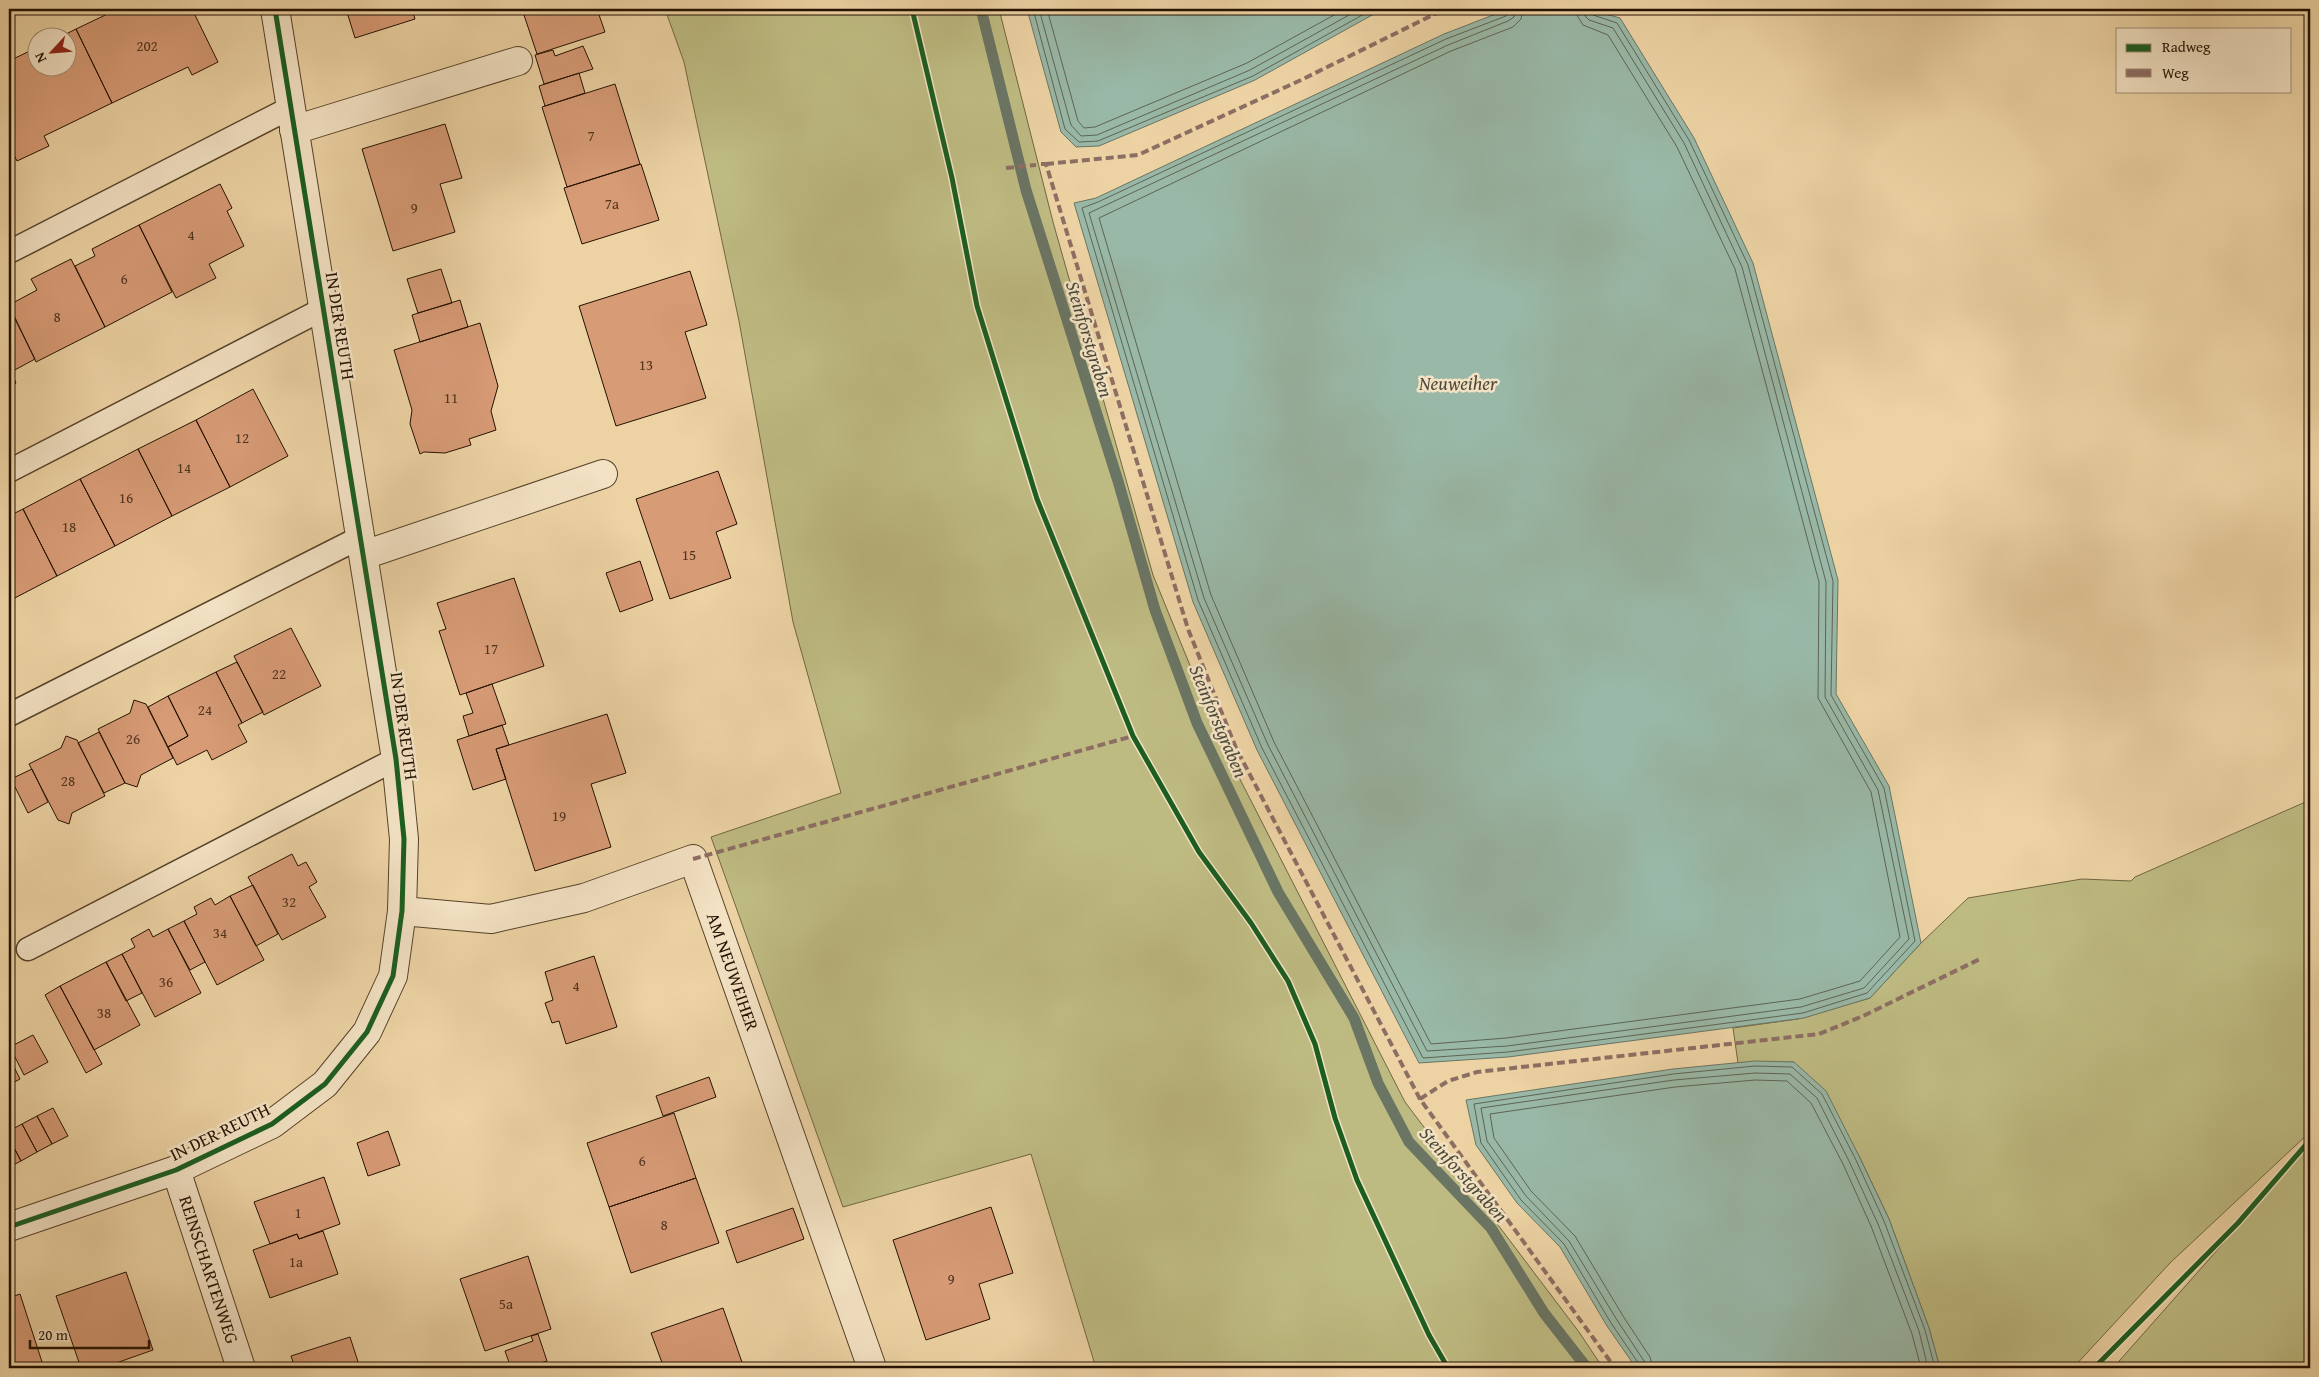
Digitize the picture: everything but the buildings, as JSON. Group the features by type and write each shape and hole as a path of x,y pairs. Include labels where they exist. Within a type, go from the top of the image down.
{"street":[{"name":"IN DER REUTH","path":"9,1227 176,1170 272,1124 325,1084 367,1032 393,976 402,911 404,839 396,758 275,9"},
{"path":"292,119 518,61"},
{"path":"363,546 603,474"},
{"name":"AM NEUWEIHER","path":"402,911 491,919 584,898 693,859 872,1368"},
{"name":"REINSCHARTENWEG","path":"176,1170 241,1368"}],"lane":[{"path":"9,252 292,119"},
{"name":"IN DER REUTH","path":"9,472 323,309"},
{"path":"9,715 363,546"},
{"name":"IN DER REUTH","path":"28,949 396,758"}],"shaded area":[{"path":"665,9 999,9 1053,222 1153,575 1223,746 1405,1102 1579,1332 1603,1368 1096,1368 1031,1154 843,1207 711,837 841,793 793,622 739,321 684,62"},
{"path":"2310,800 2310,1132 2170,1263 2073,1368 1940,1368 1929,1328 1889,1219 1859,1156 1794,1062 1738,1063 1733,1028 1798,1019 1870,998 1921,943 1968,898 2082,879 2131,881 2135,877"},
{"path":"2310,1145 2310,1368 2113,1368"}],"water":[{"path":"1027,9 1383,9 1255,80 1099,146 1076,147 1061,132"},
{"name":"Neuweiher","path":"1587,9 1620,18 1694,138 1753,263 1838,580 1836,694 1889,786 1921,943 1870,998 1804,1018 1508,1057 1419,1063 1257,750 1193,602 1074,203 1096,198 1444,34 1506,10"},
{"path":"1755,1061 1794,1062 1826,1091 1889,1219 1929,1328 1940,1368 1636,1368 1607,1326 1560,1247 1517,1203 1476,1145 1466,1100 1673,1069"}],"waterway":[{"name":"Steinforstgraben","path":"981,9 1026,190 1118,481 1155,610 1197,723 1278,892 1354,1018 1378,1083 1409,1142 1491,1228 1544,1313 1587,1368"}],"marked path":[{"path":"1046,164 1138,155 1301,80 1445,9"},
{"path":"1041,164 1046,164 1188,629 1236,748 1420,1099 1615,1368"},
{"path":"1006,168 1036,165"},
{"path":"693,859 1133,736"},
{"path":"1420,1099 1448,1081 1477,1072 1819,1034 1863,1016 1980,959"}],"cycle path":[{"path":"9,1227 176,1170 272,1124 325,1084 367,1032 393,976 402,911 404,839 396,759 275,9"},
{"path":"912,9 952,178 977,306 1037,499 1133,736 1199,852 1251,923 1288,981 1315,1044 1335,1118 1357,1180 1429,1335 1448,1368"},
{"path":"2094,1368 2238,1223 2310,1140"}]}
